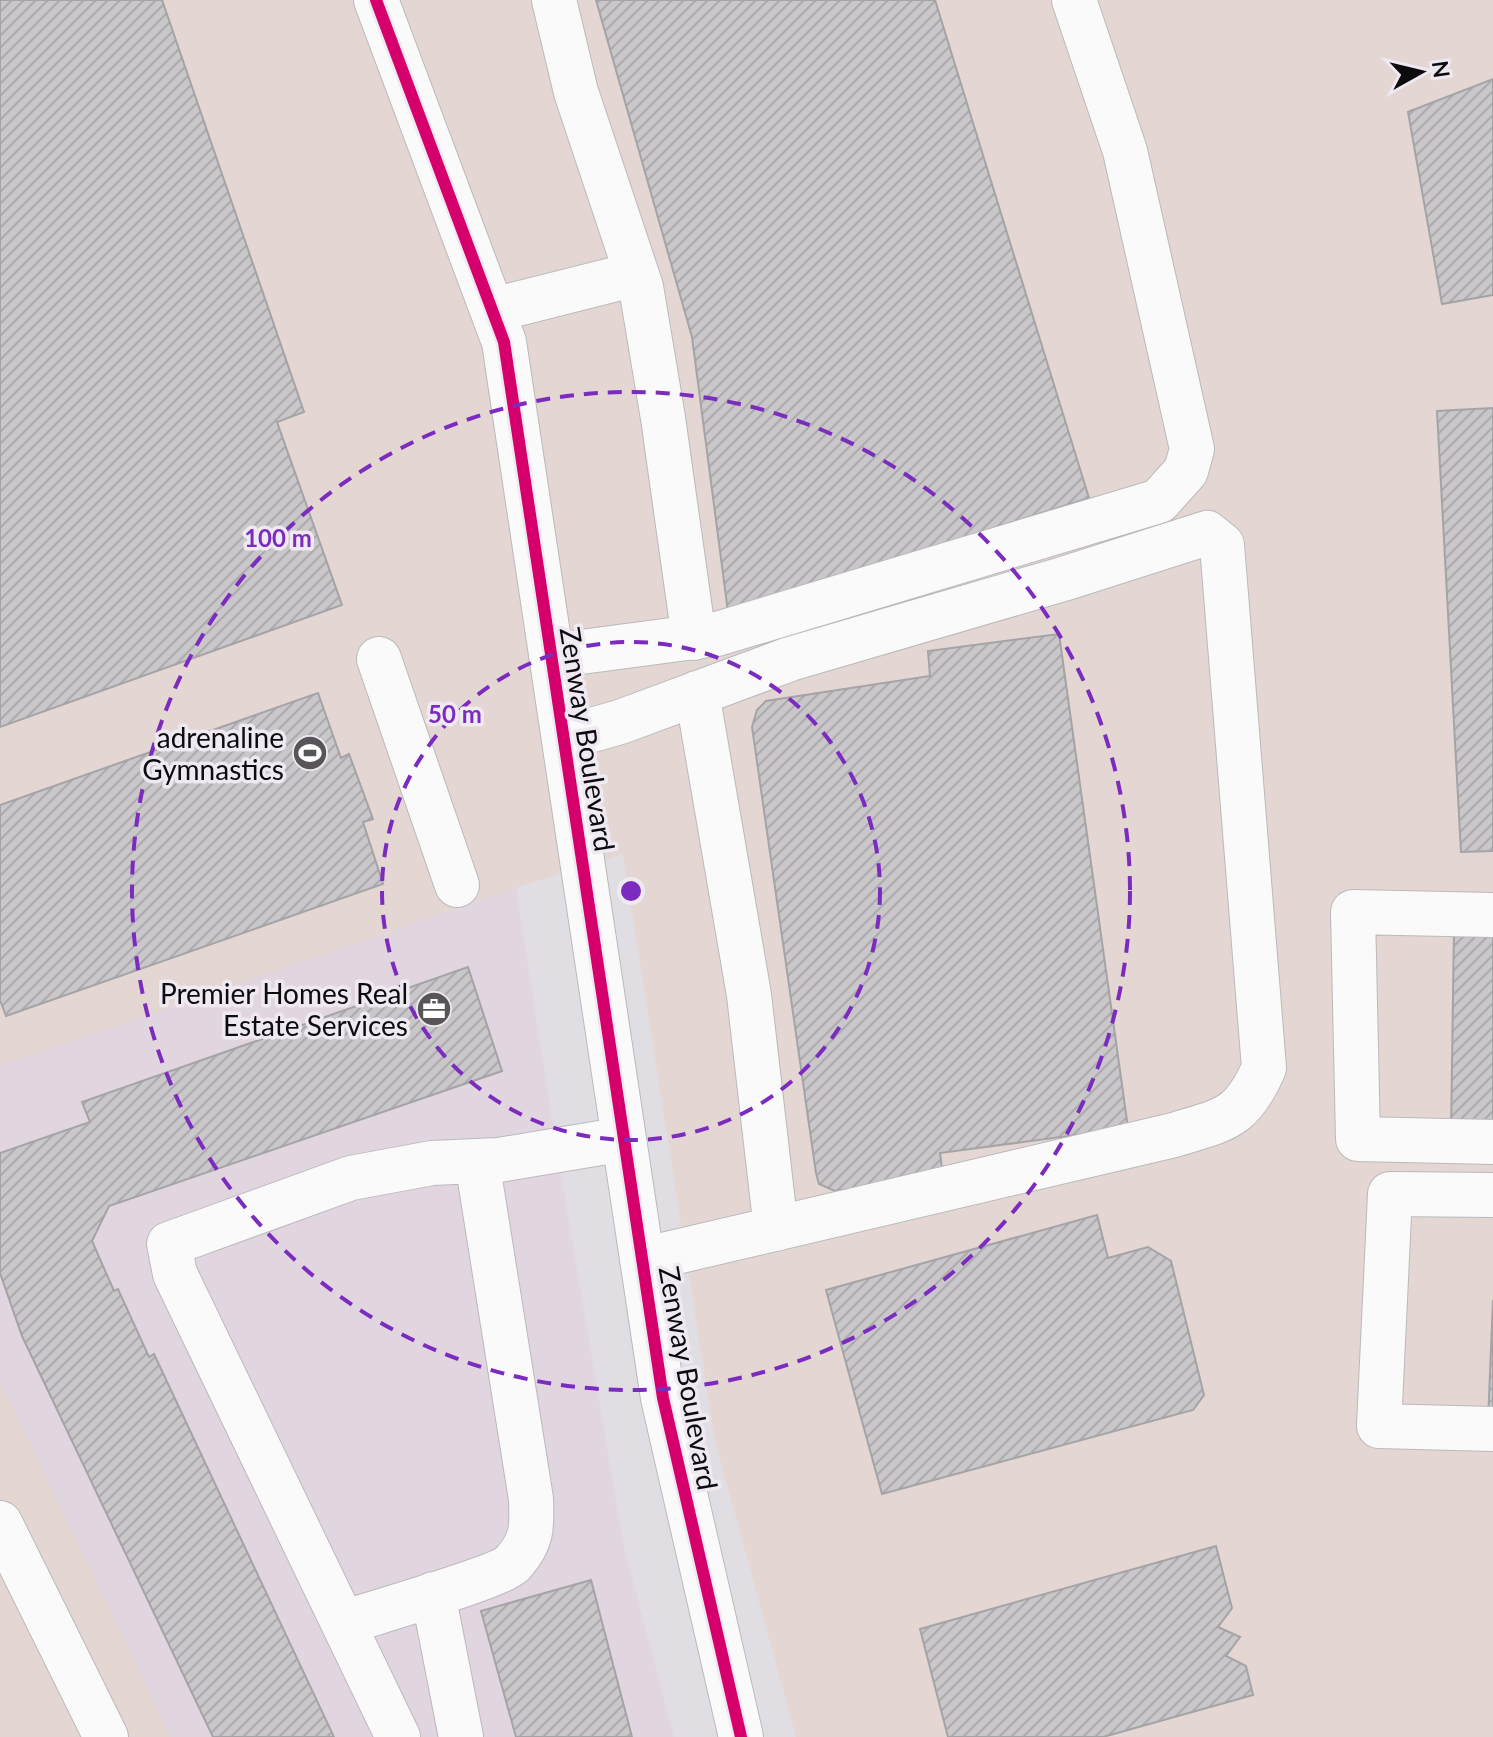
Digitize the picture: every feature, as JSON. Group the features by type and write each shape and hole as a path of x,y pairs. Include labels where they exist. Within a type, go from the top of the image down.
{"street":[{"name":"Zenway Boulevard","path":"376,0 504,342 663,1398 741,1737"},
{"path":"554,0 576,92 641,287 694,638"},
{"path":"551,656 717,634 1159,501 1186,471 1192,449 1125,151 1074,0"},
{"path":"493,310 636,274"},
{"path":"564,738 620,722 790,659 1048,584 1207,533 1222,545 1264,1068 1254,1091 1230,1118 1174,1135 642,1260"},
{"path":"379,659 457,885"},
{"path":"697,693 749,995 776,1229"},
{"path":"1493,915 1353,912 1358,1139 1493,1142"},
{"path":"398,1737 175,1274 169,1244 351,1178 432,1163 499,1160 624,1139"},
{"path":"343,1623 512,1565 533,1531 531,1499 477,1161"},
{"path":"1493,1195 1390,1194 1379,1426 1493,1429"},
{"path":"0,1523 106,1737"},
{"path":"433,1594 461,1737"}],"shaded area":[{"path":"0,0 1493,0 1493,1737 796,1737 715,1441 623,854 0,1066"},
{"path":"516,888 623,1543 674,1737 171,1737 0,1381 0,1066"},
{"path":"0,1381 171,1737 0,1737"}],"building":[{"path":"0,0 162,0 304,412 277,422 342,605 0,727"},
{"path":"596,0 935,0 1089,498 728,612 692,337"},
{"path":"1493,79 1493,295 1442,304 1408,112"},
{"path":"1493,408 1493,851 1461,852 1437,411"},
{"path":"1059,634 1128,1128 940,1153 943,1176 835,1191 819,1184 816,1173 752,727 757,710 766,701 930,676 928,651"},
{"path":"318,693 341,758 349,754 373,819 363,822 383,884 6,1016 0,1000 0,805"},
{"path":"1454,929 1493,930 1493,1134 1451,1133"},
{"path":"468,967 502,1071 109,1206 92,1241 149,1357 154,1354 334,1737 213,1737 22,1336 0,1273 0,1153 90,1122 82,1102"},
{"path":"1097,1215 1108,1258 1148,1247 1171,1261 1204,1395 1193,1410 882,1494 826,1290"},
{"path":"1493,1300 1493,1421 1488,1421"},
{"path":"1216,1546 1232,1608 1218,1627 1240,1637 1226,1656 1246,1666 1253,1695 1103,1737 948,1737 920,1629"},
{"path":"591,1580 632,1737 516,1737 481,1611"}],"cycle path":[{"path":"376,0 504,342 663,1398 741,1737"}],"place":[{"name":"adrenaline Gymnastics","path":"310,753"},
{"name":"Premier Homes Real Estate Services","path":"434,1009"}]}
